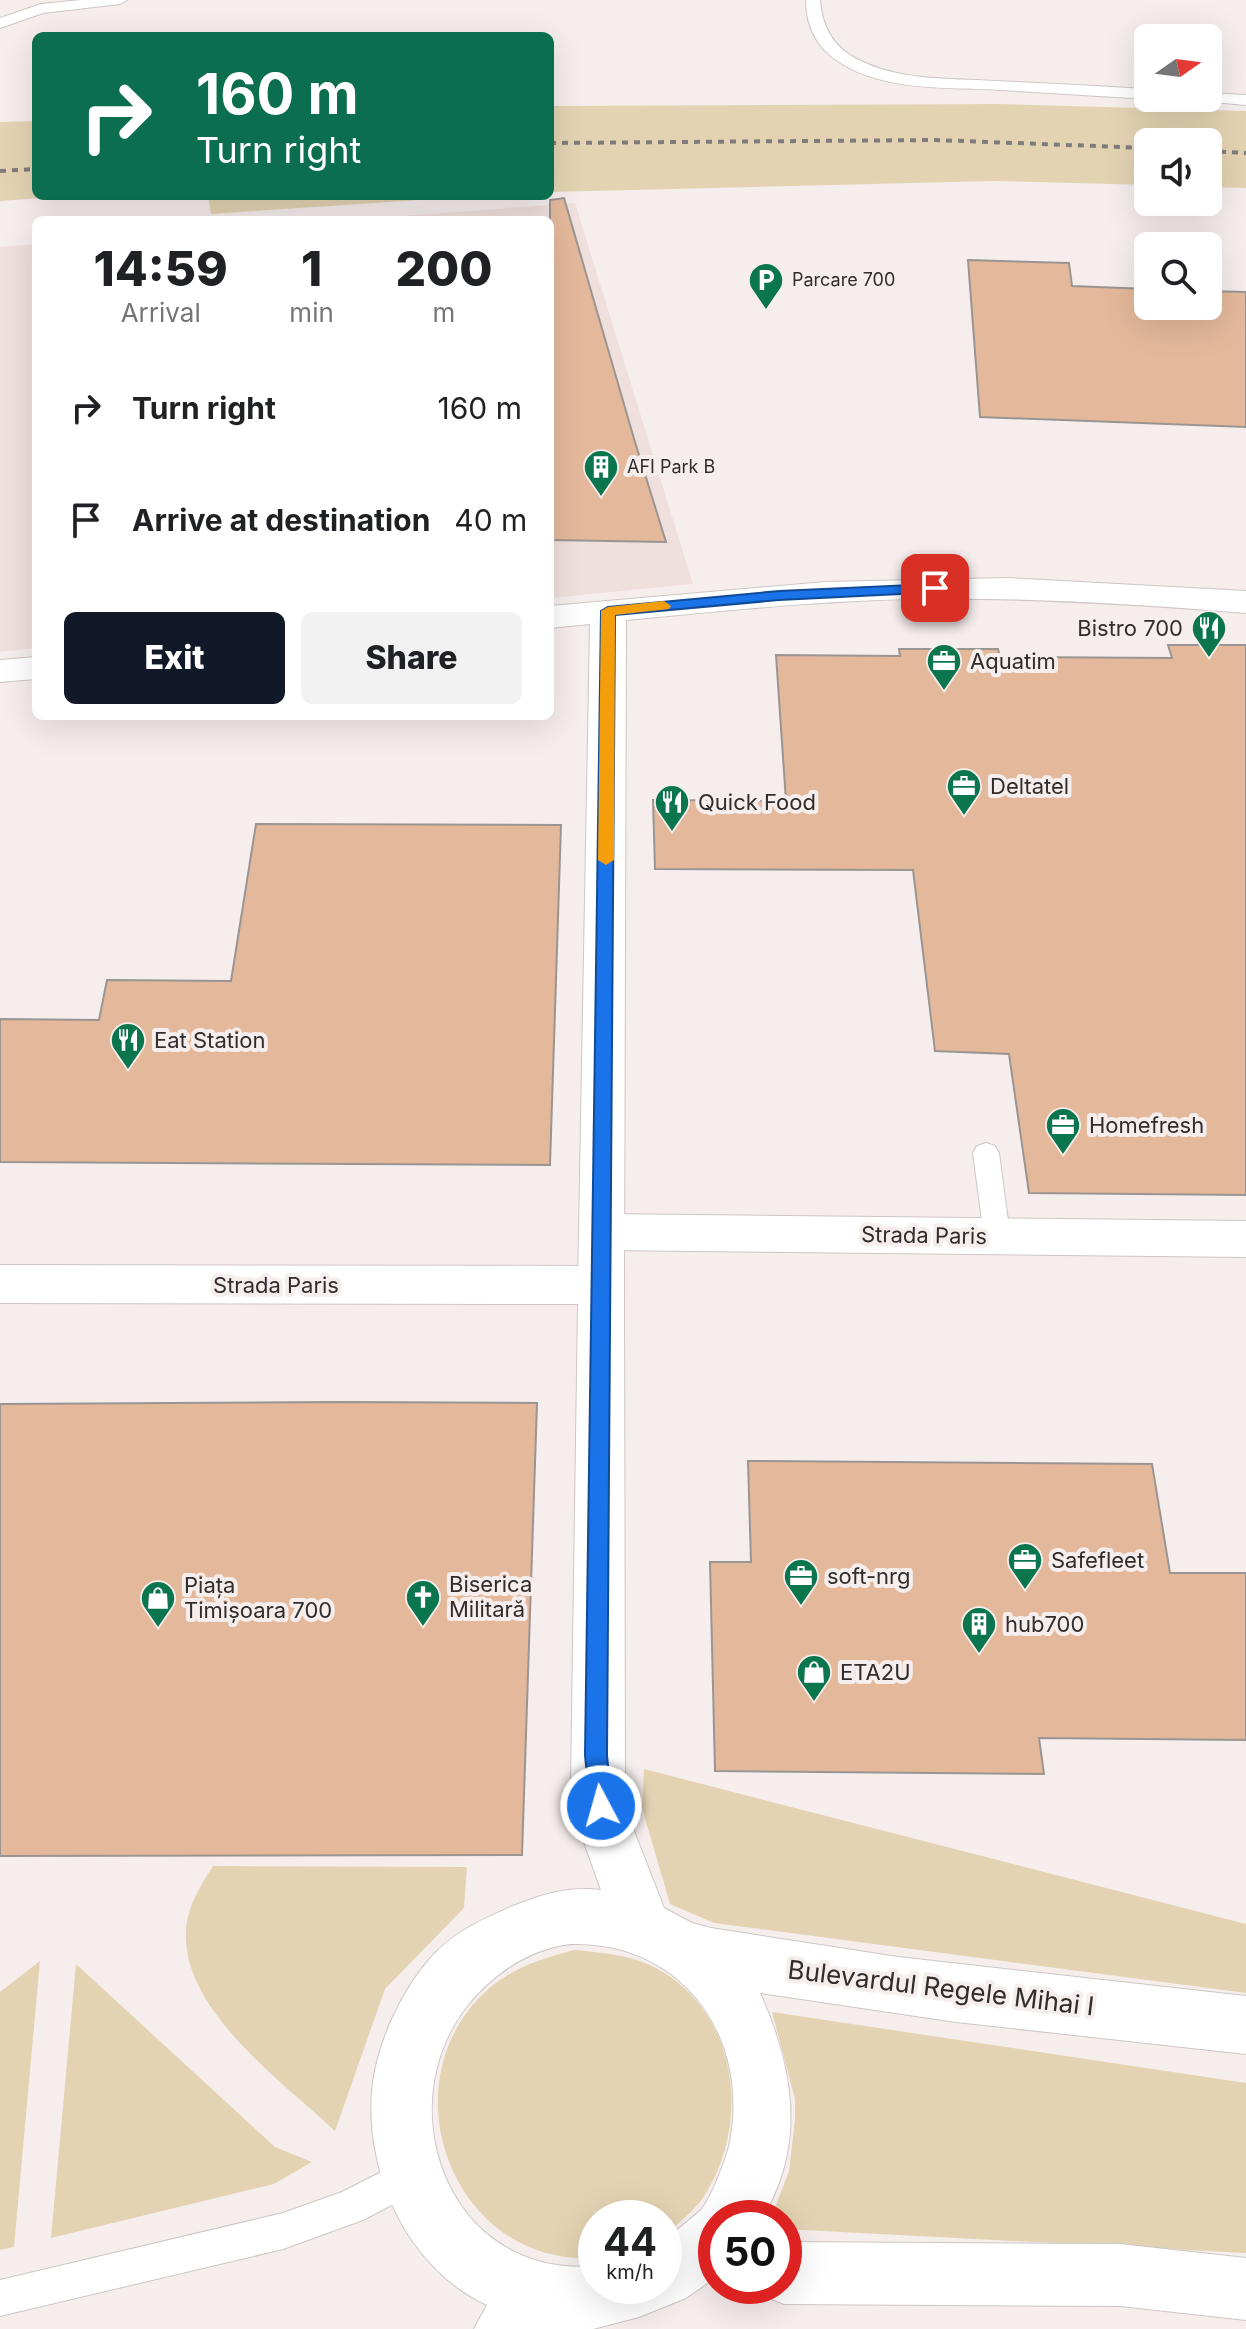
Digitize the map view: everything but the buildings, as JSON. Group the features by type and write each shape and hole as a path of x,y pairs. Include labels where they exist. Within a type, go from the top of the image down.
{"main road":[{"path":"554,617 806,593 957,588 1102,591 1246,602"},
{"path":"608,611 598,1782 607,1831 665,1939 718,1978 740,2013 757,2052 763,2095 762,2132 754,2170 738,2200"},
{"path":"0,671 32,668"},
{"name":"Strada Paris","path":"602,1232 1246,1239"},
{"name":"Strada Paris","path":"0,1284 601,1285"},
{"name":"Bulevardul Regele Mihai I","path":"578,2293 541,2294 495,2276 453,2245 431,2215 411,2175 402,2146 402,2076 410,2043 425,2012 450,1977 491,1942 550,1919 582,1916 665,1939 880,1983 1246,2025"},
{"path":"682,2266 698,2251"},
{"path":"802,2273 1120,2275 1246,2289"},
{"path":"505,2329 580,2304"}],"lane":[{"path":"0,23 41,5 120,0"},
{"path":"813,0 813,18 820,34 850,63 872,72 938,82 1134,93"},
{"path":"1222,99 1246,100"},
{"path":"986,1153 997,1236"},
{"path":"0,2298 283,2231 350,2207 411,2175"}],"shaded area":[{"path":"1000,104 1134,108 1134,112 1246,111 1246,188 1222,187 1222,128 1134,128 1134,185 994,181 554,192 554,106"},
{"path":"32,121 32,199 0,201 0,122"},
{"path":"209,200 419,200 211,214"},
{"path":"575,203 693,584 554,598 554,216 403,216"},
{"path":"32,244 32,648 0,652 0,247"},
{"path":"644,1769 1246,1924 1246,1993 714,1923 670,1904 642,1808"},
{"path":"213,1866 467,1867 464,1908 385,1989 335,2131 242,2046 203,1995 191,1968 186,1930 194,1901"},
{"path":"574,1950 620,1956 653,1966 688,1992 708,2016 721,2043 729,2073 732,2104 720,2165 698,2204 682,2219 682,2200 578,2200 578,2256 545,2253 503,2233 470,2200 448,2160 438,2115 441,2068 459,2024 501,1979 552,1956"},
{"path":"40,1961 14,2247 0,2250 0,1992"},
{"path":"76,1964 275,2147 312,2162 274,2184 51,2238"},
{"path":"772,2012 1246,2083 1246,2253 802,2230 802,2200 778,2200 789,2171 795,2099"}],"railway":[{"path":"554,143 935,140 1134,147"},
{"path":"1222,152 1246,153"},
{"path":"0,171 32,169"}],"slow traffic":[{"path":"606,860 608,611 664,606"}],"place":[{"name":"Parcare 700","path":"766,311"},
{"name":"AFI Park B","path":"601,498"},
{"name":"Bistro 700","path":"1209,659"},
{"name":"Aquatim","path":"944,692"},
{"name":"Deltatel","path":"964,817"},
{"name":"Quick Food","path":"672,833"},
{"name":"Eat Station","path":"128,1071"},
{"name":"Homefresh","path":"1063,1156"},
{"name":"Safefleet","path":"1025,1591"},
{"name":"soft-nrg","path":"801,1607"},
{"name":"Biserica Militară","path":"423,1628"},
{"name":"Piața Timișoara 700","path":"158,1629"},
{"name":"hub700","path":"979,1655"},
{"name":"ETA2U","path":"814,1703"}],"route":[{"path":"601,1806 596,1755 608,611 779,595 935,588"}]}
